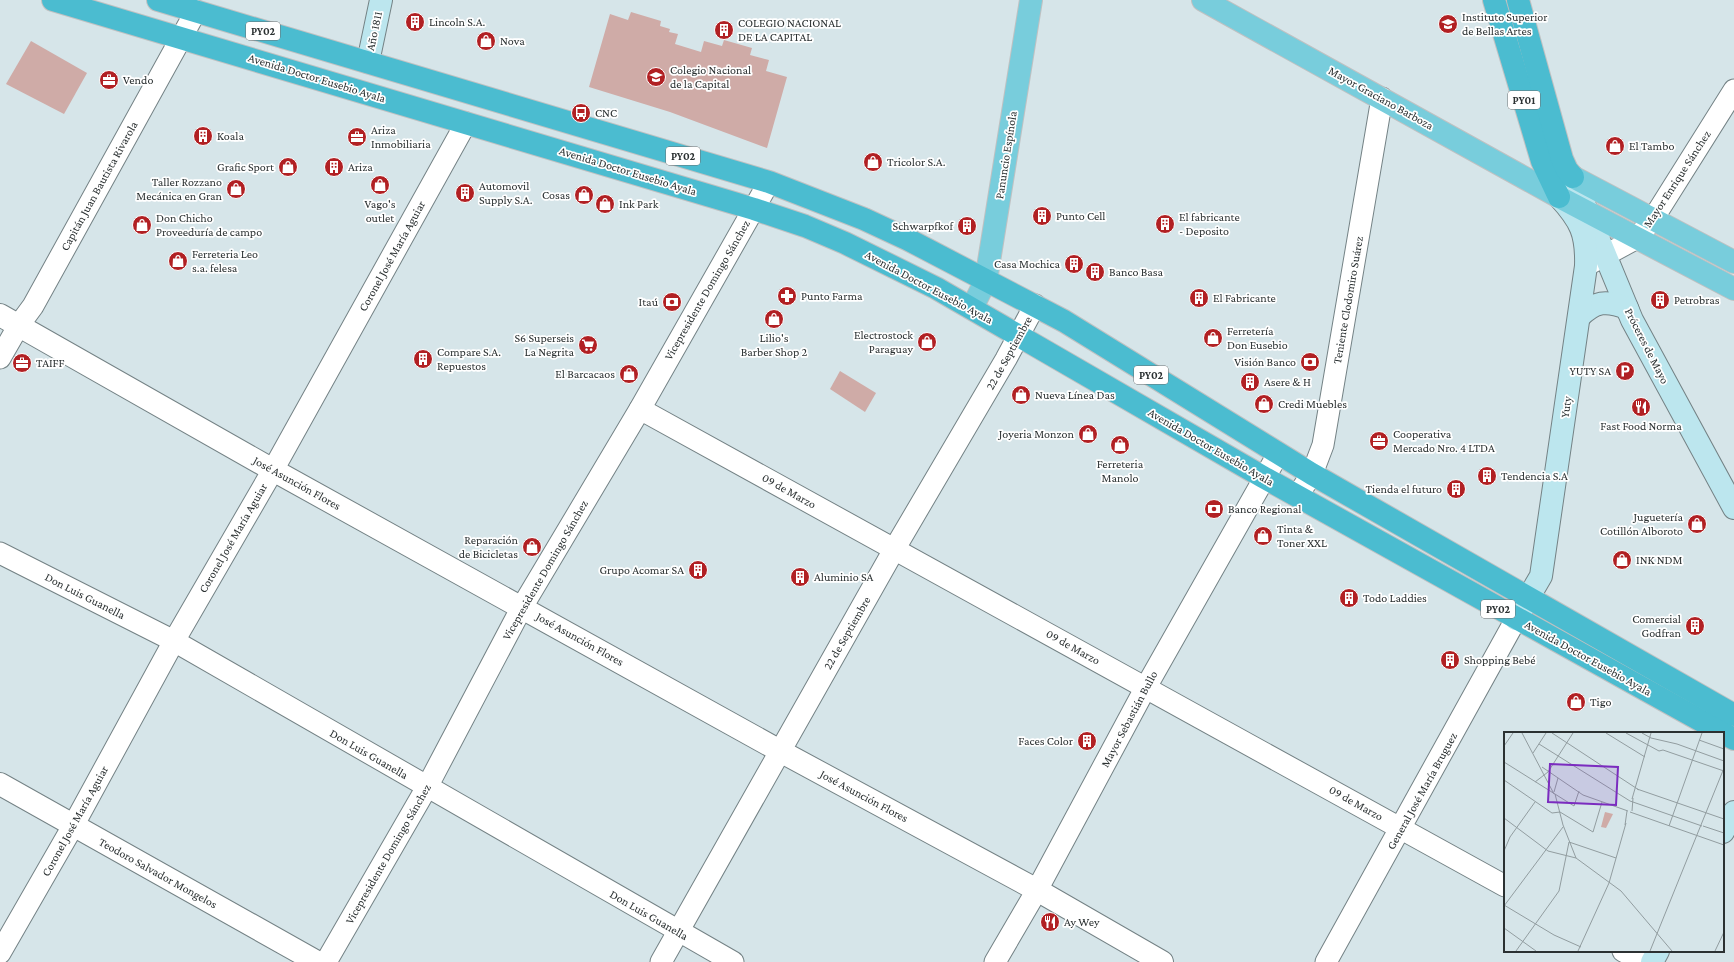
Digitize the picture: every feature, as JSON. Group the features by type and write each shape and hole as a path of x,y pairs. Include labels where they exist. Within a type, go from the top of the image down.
{"highway":[{"name":"Avenida Doctor Eusebio Ayala","path":"54,0 754,209 805,226 845,243 936,288 972,308 1263,477 1721,732"},
{"name":"Avenida Doctor Eusebio Ayala","path":"158,0 769,182 864,218 1064,321 1312,474 1734,715"},
{"name":"PY01","path":"1494,0 1542,161 1559,197"},
{"name":"PY01","path":"1518,0 1562,159 1567,170 1573,177"},
{"name":"Avenida Doctor Eusebio Ayala","path":"1724,733 1734,739"}],"main road":[{"name":"Año 1811","path":"368,62 381,0"},
{"name":"Panuncio Espínola","path":"972,308 986,280 1031,0"},
{"name":"Mayor Graciano Barboza","path":"1203,0 1559,197 1734,289"},
{"name":"Próceres de Mayo","path":"1573,177 1628,311 1734,508"},
{"path":"1573,177 1734,262"},
{"name":"Yuty","path":"1516,619 1541,576 1586,266 1586,246 1583,229 1571,210 1559,197"},
{"path":"1579,317 1587,309 1597,303 1620,305 1627,308 1628,311"},
{"path":"1724,830 1734,812"},
{"path":"1652,962 1657,952"}],"street":[{"name":"Capitán Juan Bautista Rivarola","path":"0,358 37,299 196,12"},
{"name":"Mayor Enrique Sánchez","path":"1586,266 1637,238 1653,218 1734,90"},
{"name":"Teniente Clodomiro Suárez","path":"1297,496 1312,474 1323,445 1382,98"},
{"name":"Coronel José María Aguiar","path":"0,954 73,826 174,641 273,470 466,122"},
{"name":"Vicepresidente Domingo Sánchez","path":"326,962 427,787 522,607 640,410 769,182"},
{"name":"22 de Septiembre","path":"661,962 895,548 1035,306"},
{"name":"José Asunción Flores","path":"0,315 273,470 780,751 1037,890 1162,962"},
{"name":"09 de Marzo","path":"640,410 895,548 1504,885"},
{"path":"1263,477 1278,454"},
{"name":"Mayor Sebastián Bullo","path":"995,962 1037,890 1146,687 1263,477"},
{"name":"Don Luis Guanella","path":"0,553 174,641 678,932 733,962"},
{"name":"General José María Bruguez","path":"1326,962 1402,828 1516,619"},
{"name":"Teodoro Salvador Mongelos","path":"0,784 317,962"},
{"path":"1625,952 1643,962"}],"shaded area":[{"path":"631,12 661,21 660,26 670,29 669,32 678,34 675,44 701,52 704,41 722,46 724,40 752,48 750,55 769,60 766,71 787,77 767,148 670,112 589,87 610,14 628,20"},
{"path":"31,41 87,73 64,114 6,84"},
{"path":"840,371 876,393 865,412 830,389"}],"place":[{"name":"Lincoln S.A.","path":"415,22"},
{"name":"Instituto Superior de Bellas Artes","path":"1448,24"},
{"name":"COLEGIO NACIONAL DE LA CAPITAL","path":"724,30"},
{"name":"Nova","path":"486,41"},
{"name":"Colegio Nacional de la Capital","path":"656,77"},
{"name":"Vendo","path":"109,80"},
{"name":"CNC","path":"581,113"},
{"name":"Koala","path":"203,136"},
{"name":"Ariza Inmobiliaria","path":"357,137"},
{"name":"El Tambo","path":"1615,146"},
{"name":"Tricolor S.A.","path":"873,162"},
{"name":"Grafic Sport","path":"288,167"},
{"name":"Ariza","path":"334,167"},
{"name":"Vago's outlet","path":"380,185"},
{"name":"Taller Rozzano Mecánica en Gran","path":"236,189"},
{"name":"Automovil Supply S.A.","path":"465,193"},
{"name":"Cosas","path":"584,195"},
{"name":"Ink Park","path":"605,204"},
{"name":"Punto Cell","path":"1042,216"},
{"name":"El fabricante - Deposito","path":"1165,224"},
{"name":"Don Chicho Proveeduría de campo","path":"142,225"},
{"name":"Schwarpfkof","path":"967,226"},
{"name":"Ferreteria Leo s.a. felesa","path":"178,261"},
{"name":"Casa Mochica","path":"1074,264"},
{"name":"Banco Basa","path":"1095,272"},
{"name":"Punto Farma","path":"787,296"},
{"name":"El Fabricante","path":"1199,298"},
{"name":"Petrobras","path":"1660,300"},
{"name":"Itaú","path":"672,302"},
{"name":"Lilio's Barber Shop 2","path":"774,319"},
{"name":"Ferretería Don Eusebio","path":"1213,338"},
{"name":"Electrostock Paraguay","path":"927,342"},
{"name":"S6 Superseis La Negrita","path":"588,345"},
{"name":"Compare S.A. Repuestos","path":"423,359"},
{"name":"Visión Banco","path":"1310,362"},
{"name":"TAIFF","path":"22,363"},
{"name":"YUTY SA","path":"1625,371"},
{"name":"El Barcacaos","path":"629,374"},
{"name":"Asere & H","path":"1250,382"},
{"name":"Nueva Línea Das","path":"1021,395"},
{"name":"Credi Muebles","path":"1264,404"},
{"name":"Fast Food Norma","path":"1641,407"},
{"name":"Joyeria Monzon","path":"1088,434"},
{"name":"Cooperativa Mercado Nro. 4 LTDA","path":"1379,441"},
{"name":"Ferreteria Manolo","path":"1120,445"},
{"name":"Tendencia S.A","path":"1487,476"},
{"name":"Tienda el futuro","path":"1456,489"},
{"name":"Banco Regional","path":"1214,509"},
{"name":"Juguetería Cotillón Alboroto","path":"1697,524"},
{"name":"Tinta & Toner XXL","path":"1263,536"},
{"name":"Reparación de Bicicletas","path":"532,547"},
{"name":"INK NDM","path":"1622,560"},
{"name":"Grupo Acomar SA","path":"698,570"},
{"name":"Aluminio SA","path":"800,577"},
{"name":"Todo Laddies","path":"1349,598"},
{"name":"Comercial Godfran","path":"1695,626"},
{"name":"Shopping Bebé","path":"1450,660"},
{"name":"Tigo","path":"1576,702"},
{"name":"Faces Color","path":"1087,741"},
{"name":"Ay Wey","path":"1050,922"}]}
